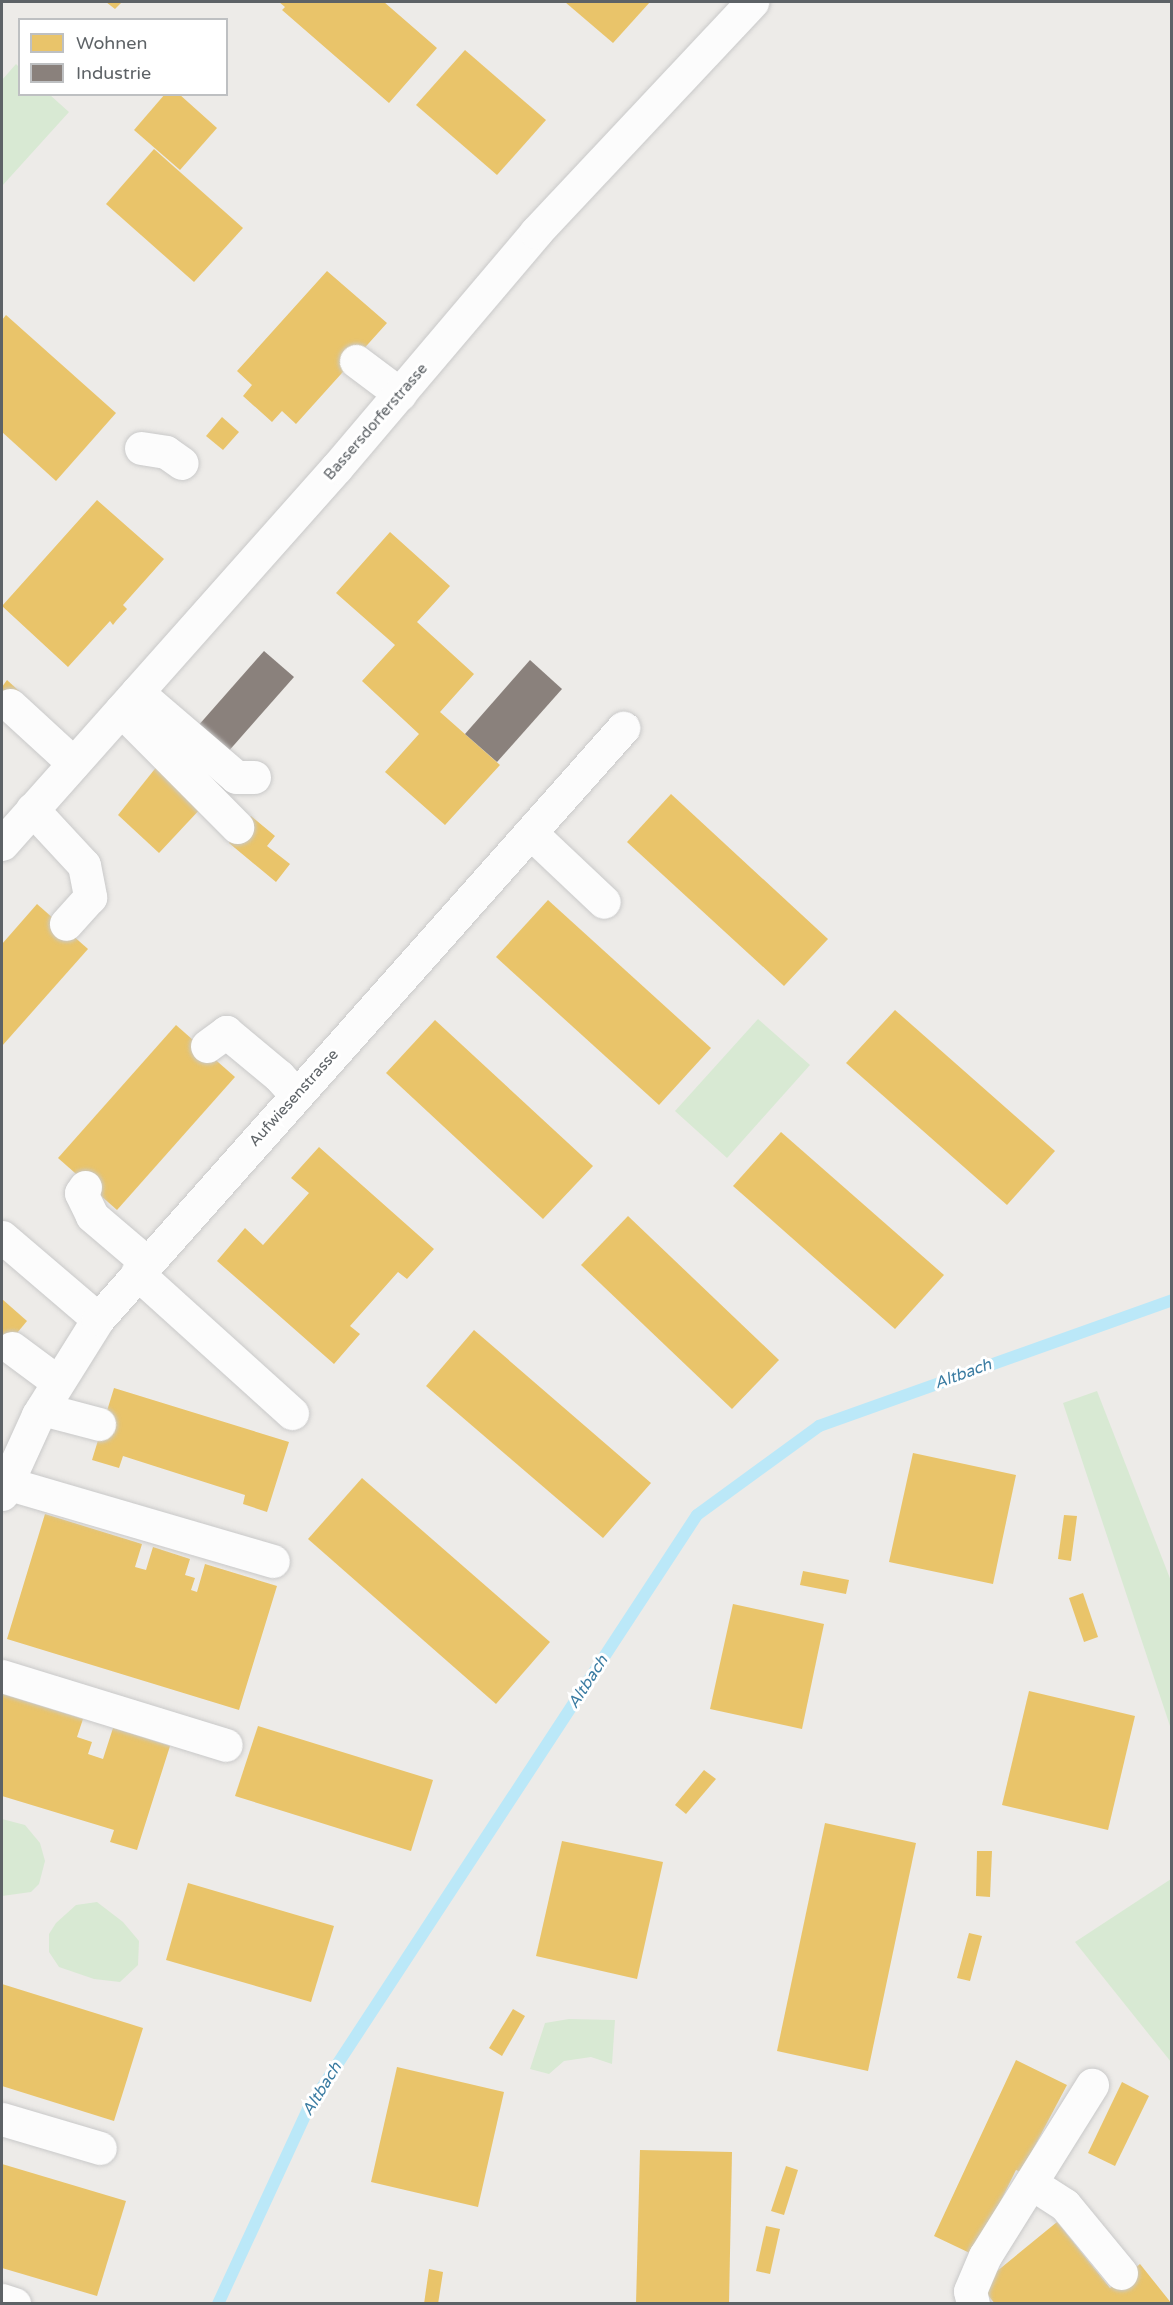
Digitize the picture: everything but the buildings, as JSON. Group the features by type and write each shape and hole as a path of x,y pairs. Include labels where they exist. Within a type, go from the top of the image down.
{"street":[{"name":"Bassersdorferstrasse","path":"2,844 400,394 536,232 752,2"},
{"path":"356,361 400,394"},
{"path":"141,448 166,452 182,463"},
{"path":"129,701 236,777 254,777"},
{"path":"129,701 237,827"},
{"path":"10,705 73,763"},
{"name":"Aufwiesenstrasse","path":"4,1489 50,1395 98,1319 141,1267 623,728"},
{"path":"32,809 84,865 90,897 66,924"},
{"path":"531,833 604,902"},
{"path":"207,1046 226,1032 279,1076 296,1095"},
{"path":"85,1187 81,1193 92,1216 141,1267 292,1413"},
{"path":"2,1237 98,1319"},
{"path":"12,1348 50,1395 99,1424"},
{"path":"4,1489 273,1561"},
{"path":"2,1676 226,1745"},
{"path":"973,2304 970,2291 985,2256 1092,2085"},
{"path":"2,2119 100,2148"},
{"path":"1031,2183 1065,2205 1121,2273"},
{"path":"2,2300 15,2304"}],"green space":[{"path":"16,64 18,66 18,96 51,96 69,112 2,186 2,80"},
{"path":"758,1019 810,1065 727,1158 675,1111"},
{"path":"1097,1391 1171,1581 1171,1729 1063,1403"},
{"path":"2,1819 25,1825 40,1843 45,1861 39,1884 31,1892 2,1896"},
{"path":"1171,1879 1171,2062 1075,1942"},
{"path":"97,1902 123,1922 139,1941 138,1965 120,1982 94,1979 59,1967 49,1952 49,1934 56,1923 76,1905"},
{"path":"569,2019 615,2020 612,2064 591,2057 564,2061 549,2074 530,2069 545,2023"}],"waterway":[{"name":"Altbach","path":"218,2304 308,2109 697,1515 819,1426 1172,1300"}]}
